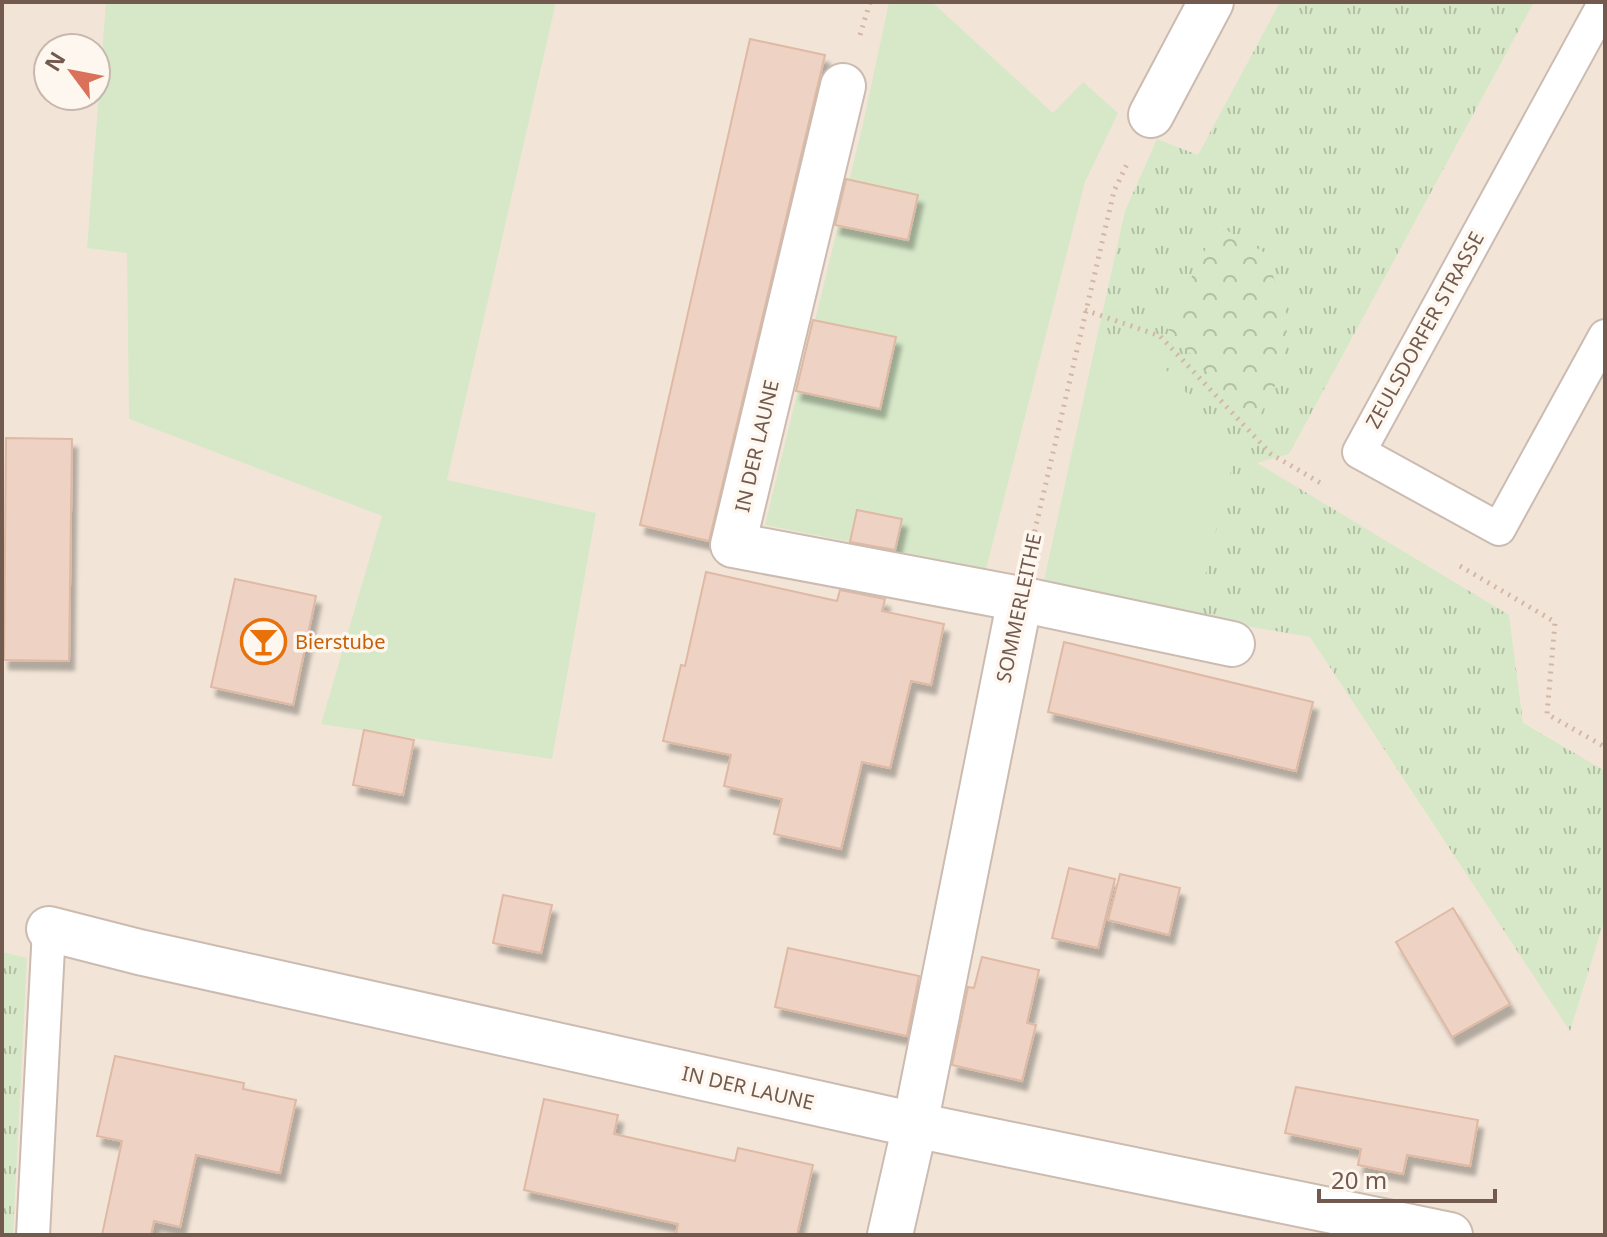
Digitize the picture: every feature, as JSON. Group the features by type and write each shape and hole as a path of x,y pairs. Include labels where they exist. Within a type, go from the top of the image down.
{"street":[{"path":"1151,115 1211,2"},
{"name":"IN DER LAUNE","path":"843,86 733,545 1020,599 1232,644"},
{"name":"SOMMERLEITHE","path":"890,1235 915,1125 1020,599"},
{"name":"IN DER LAUNE","path":"49,929 915,1125 1450,1235"}],"lane":[{"name":"ZEULSDORFER STRASSE","path":"1605,2 1359,452 1499,529 1605,336"},
{"path":"33,1235 49,929"}],"path":[{"name":"SOMMERLEITHE","path":"1020,599 1114,191 1151,115"},
{"path":"1085,310 1160,336 1271,454 1325,486"},
{"path":"1447,558 1555,622 1547,714 1605,747"}],"shaded area":[{"path":"2,2 1605,2 1605,1235 2,1235"}],"green space":[{"path":"106,2 556,2 447,480 596,513 552,759 321,724 382,516 129,419 127,253 87,248 98,112 112,112 112,32 104,32"},
{"path":"889,2 932,2 1053,113 1083,82 1118,113 1085,182 986,569 765,525 863,124"},
{"path":"1280,2 1534,2 1289,454 1257,463 1509,615 1523,723 1605,771 1605,918 1570,1031 1310,637 1195,617 1097,337 1125,211 1157,139 1198,155"},
{"path":"1218,225 1265,253 1288,318 1283,370 1255,425 1166,327"},
{"path":"1097,337 1146,347 1236,449 1195,617 1043,585"},
{"path":"2,952 27,958 13,1235 2,1235"}],"building":[{"path":"750,39 825,55 709,541 640,525"},
{"path":"846,179 918,195 908,240 835,225"},
{"path":"813,320 896,337 880,409 796,391"},
{"path":"6,438 72,439 69,661 4,660"},
{"path":"857,510 902,519 895,550 850,542"},
{"path":"706,572 837,601 840,590 885,599 882,611 944,624 931,685 911,681 890,768 862,762 841,849 774,834 782,799 724,786 731,755 663,741 681,665 685,666"},
{"name":"Bierstube","path":"235,579 316,596 293,705 211,687"},
{"path":"1064,642 1313,702 1296,771 1048,712"},
{"path":"364,730 414,740 403,795 353,785"},
{"path":"1069,868 1115,879 1098,948 1052,938"},
{"path":"1120,874 1180,888 1169,935 1108,920"},
{"path":"503,895 552,905 541,953 493,943"},
{"path":"1453,908 1510,1004 1452,1037 1396,942"},
{"path":"788,948 919,976 907,1036 775,1007"},
{"path":"982,957 1039,970 1027,1023 1036,1025 1022,1081 952,1065 968,987 974,988"},
{"path":"115,1056 244,1083 243,1089 296,1100 280,1173 196,1155 180,1227 154,1221 151,1235 102,1235 122,1141 97,1136"},
{"path":"1296,1087 1478,1120 1470,1166 1407,1155 1403,1174 1358,1165 1361,1149 1285,1133"},
{"path":"544,1099 618,1115 614,1134 735,1161 738,1148 813,1165 797,1235 676,1235 678,1224 524,1190"}],"place":[{"name":"Bierstube","path":"264,642"}]}
